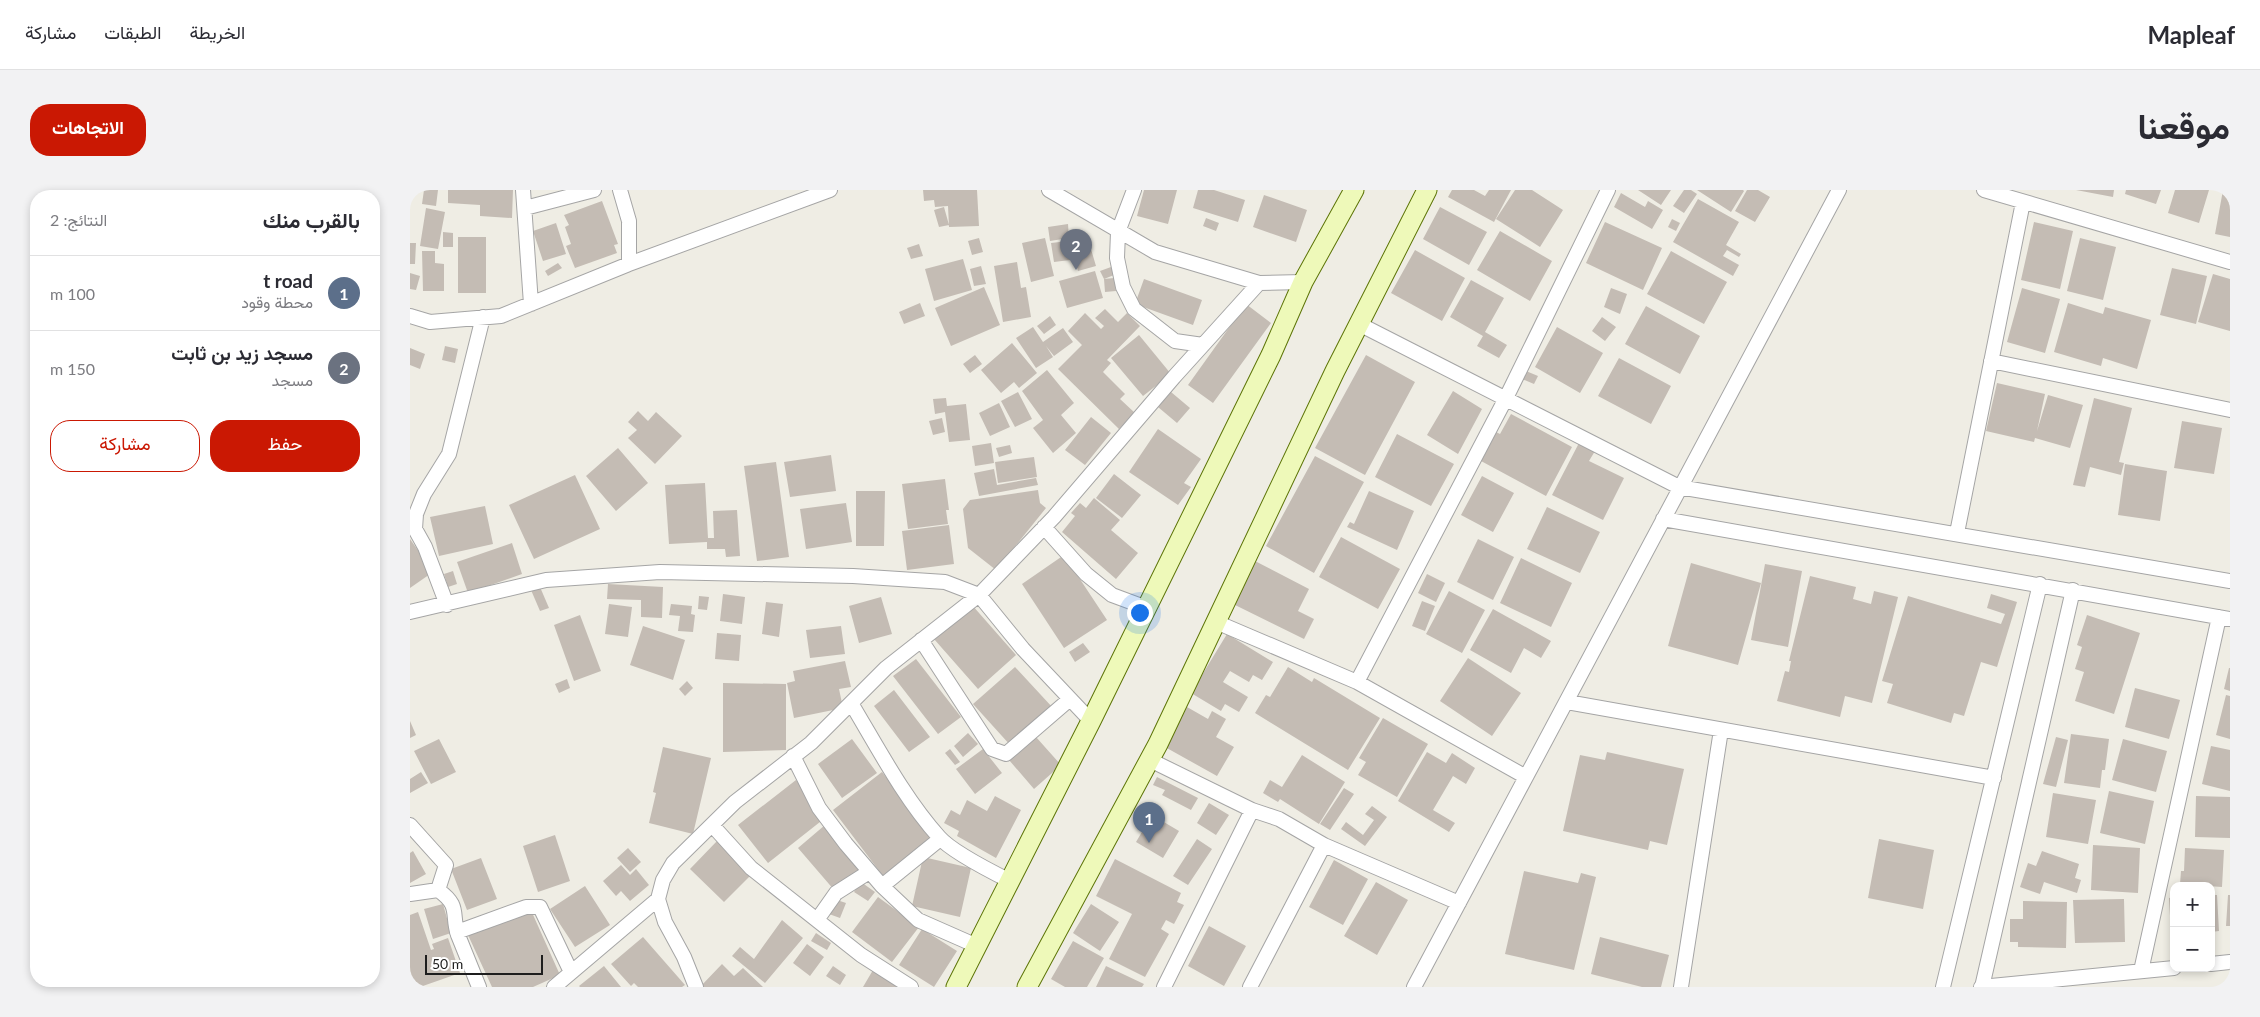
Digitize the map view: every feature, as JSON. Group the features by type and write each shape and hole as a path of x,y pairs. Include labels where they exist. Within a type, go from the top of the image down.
{"street":[{"path":"523,190 531,304"},
{"path":"525,208 594,190"},
{"path":"620,190 629,221 630,264"},
{"path":"410,316 430,322 501,316 630,264 830,190"},
{"path":"1049,190 1155,252 1260,283 1303,282"},
{"path":"1134,190 1118,232 1117,258 1123,287 1134,309 1175,340 1203,345"},
{"path":"956,987 1147,608 1271,355 1303,282 1354,190"},
{"path":"1027,987 1150,760 1360,324 1427,190"},
{"path":"1358,682 1506,398 1608,190"},
{"path":"1414,987 1838,190"},
{"path":"1984,190 2230,262"},
{"path":"1957,533 2023,202"},
{"path":"696,987 684,957 665,922 658,898 662,880 673,863 735,802 811,743 886,668 979,595 1044,527 1203,345 1260,283"},
{"path":"448,605 415,529 413,515 449,454 483,317"},
{"path":"1360,324 1680,487 2230,580"},
{"path":"1991,361 2230,410"},
{"path":"1663,519 2225,618 2141,971"},
{"path":"1044,527 1086,574 1112,595 1147,608"},
{"path":"410,612 448,605 546,580 660,572 853,576 945,582 979,595 1023,649 1091,721"},
{"path":"1943,987 2040,584"},
{"path":"2073,590 1981,987 2170,968"},
{"path":"1216,622 1358,682 1526,777"},
{"path":"921,640 992,749 1006,754 1070,698"},
{"path":"1567,702 1994,778"},
{"path":"851,703 910,798 940,839 987,870 1010,881"},
{"path":"1681,987 1720,730"},
{"path":"793,756 819,808 882,886 918,920 977,946"},
{"path":"1150,760 1252,810 1279,819 1324,845 1459,903"},
{"path":"1164,987 1252,810"},
{"path":"410,825 446,865 438,890"},
{"path":"712,825 751,868 861,955 911,987"},
{"path":"882,886 940,839"},
{"path":"1250,987 1324,845"},
{"path":"817,920 836,892 869,872"},
{"path":"410,894 438,890 448,897 456,912 457,932 475,986"},
{"path":"554,987 658,898"},
{"path":"457,932 526,907 540,907 571,972"},
{"path":"2215,964 2230,962"}],"building":[{"path":"424,190 438,190 436,206 422,204"},
{"path":"448,190 513,190 512,218 480,216 480,205 448,203"},
{"path":"923,190 977,190 979,226 949,227 948,206 935,207 934,200 924,201"},
{"path":"1144,190 1177,190 1168,224 1137,216"},
{"path":"1198,190 1214,190 1245,200 1238,222 1193,208"},
{"path":"1452,190 1474,190 1485,196 1489,190 1511,190 1494,222 1448,197"},
{"path":"1515,190 1532,190 1563,210 1540,247 1496,219"},
{"path":"1638,190 1671,190 1661,205"},
{"path":"1684,190 1691,190 1697,194 1684,213 1673,206"},
{"path":"1697,190 1743,190 1744,191 1731,212"},
{"path":"1747,190 1758,190 1770,197 1755,222 1735,211"},
{"path":"2076,190 2114,190 2113,197"},
{"path":"2126,190 2161,190 2156,204 2125,194"},
{"path":"2175,190 2209,190 2199,223 2168,213"},
{"path":"2223,190 2230,190 2230,237 2215,234"},
{"path":"1621,193 1645,207 1648,201 1663,210 1652,229 1614,207"},
{"path":"1264,195 1307,210 1296,242 1253,227"},
{"path":"1698,199 1739,222 1726,245 1741,254 1739,257 1727,250 1723,256 1739,265 1733,276 1673,242"},
{"path":"602,201 618,244 614,245 617,253 575,268 566,246 571,244 565,227 569,225 564,215"},
{"path":"944,207 949,225 939,227 934,210"},
{"path":"1440,207 1487,232 1469,265 1423,239"},
{"path":"426,208 445,212 438,249 420,246"},
{"path":"1206,218 1219,223 1216,231 1203,226"},
{"path":"1672,219 1680,223 1676,231 1668,227"},
{"path":"1605,222 1662,248 1643,290 1586,263"},
{"path":"2034,222 2073,231 2060,289 2021,280"},
{"path":"556,223 566,254 543,261 533,231"},
{"path":"1068,224 1069,238 1050,241 1048,227"},
{"path":"1500,231 1552,261 1530,301 1477,270"},
{"path":"443,232 453,233 453,247 443,247"},
{"path":"458,237 486,237 486,293 458,293"},
{"path":"979,238 983,252 972,255 968,241"},
{"path":"1045,238 1054,276 1031,282 1022,243"},
{"path":"2080,238 2116,247 2103,300 2067,291"},
{"path":"1088,239 1096,266 1078,271 1070,244"},
{"path":"1068,241 1070,260 1054,262 1051,243"},
{"path":"410,243 416,243 415,264 410,264"},
{"path":"919,244 923,256 911,259 907,248"},
{"path":"1415,250 1465,278 1442,321 1391,293"},
{"path":"422,251 435,251 435,263 444,264 444,291 423,291"},
{"path":"1671,251 1727,282 1704,324 1647,294"},
{"path":"963,259 972,290 934,301 925,269"},
{"path":"1017,262 1021,288 1026,287 1031,317 1003,322 994,266"},
{"path":"558,263 562,268 548,276 545,271"},
{"path":"981,266 986,284 974,286 970,269"},
{"path":"1111,267 1114,275 1104,279 1100,271"},
{"path":"2172,268 2207,276 2196,324 2160,315"},
{"path":"1095,271 1103,298 1067,308 1059,281"},
{"path":"410,273 420,276 416,290 410,289"},
{"path":"2213,274 2230,279 2230,331 2198,322"},
{"path":"1114,278 1116,291 1105,292 1104,279"},
{"path":"1144,279 1202,300 1193,325 1135,304"},
{"path":"1471,280 1504,298 1485,332 1507,345 1499,358 1477,346 1483,336 1450,317"},
{"path":"984,287 1000,325 951,346 935,308"},
{"path":"1611,288 1627,294 1620,314 1604,307"},
{"path":"2022,288 2060,299 2045,353 2007,342"},
{"path":"920,303 925,316 904,324 899,312"},
{"path":"2068,303 2103,314 2105,307 2151,320 2137,369 2103,358 2101,366 2054,352"},
{"path":"1246,304 1271,323 1213,403 1188,385"},
{"path":"1646,306 1700,336 1680,374 1625,344"},
{"path":"1105,309 1118,322 1127,313 1140,326 1107,360 1111,363 1103,372 1125,394 1120,399 1135,413 1119,429 1058,369 1082,345 1068,331 1085,313 1101,329 1104,326 1095,318"},
{"path":"1050,316 1056,325 1044,334 1037,326"},
{"path":"1602,317 1616,327 1605,341 1592,331"},
{"path":"1033,327 1043,342 1063,328 1073,342 1054,356 1046,346 1053,357 1036,368 1016,338"},
{"path":"1557,327 1603,353 1580,393 1535,367"},
{"path":"1139,335 1171,374 1143,396 1111,358"},
{"path":"1012,343 1037,373 1019,388 1014,382 1001,393 981,370"},
{"path":"445,346 458,349 455,363 442,360"},
{"path":"410,348 425,354 420,369 410,365"},
{"path":"975,355 982,364 970,373 963,364"},
{"path":"1366,355 1415,382 1365,475 1315,448"},
{"path":"1619,358 1671,386 1651,424 1598,396"},
{"path":"1047,370 1074,403 1061,415 1076,433 1053,453 1033,428 1043,420 1022,391"},
{"path":"1526,371 1538,376 1534,384 1522,379"},
{"path":"1997,383 2045,394 2037,431 2048,395 2083,405 2070,448 2035,438 2034,442 1986,431"},
{"path":"1453,391 1482,409 1458,454 1427,435"},
{"path":"1018,392 1032,419 1015,427 1001,401"},
{"path":"1171,392 1190,408 1177,423 1158,407"},
{"path":"946,398 947,406 966,404 970,440 949,442 945,412 935,414 933,399"},
{"path":"2094,398 2132,408 2119,462 2124,463 2121,475 2090,467 2085,487 2073,485"},
{"path":"999,403 1010,427 990,436 979,413"},
{"path":"638,411 648,421 656,412 682,436 655,464 628,438 637,430 628,422"},
{"path":"1511,414 1572,447 1546,496 1481,461 1496,432 1500,434"},
{"path":"1091,417 1111,433 1085,465 1065,450"},
{"path":"942,418 945,432 933,435 929,421"},
{"path":"2182,421 2222,428 2214,474 2174,468"},
{"path":"1158,429 1201,459 1184,483 1191,487 1178,505 1129,472"},
{"path":"1397,434 1454,464 1431,506 1375,477"},
{"path":"991,443 994,463 975,466 972,446"},
{"path":"1579,443 1595,451 1589,461 1624,478 1603,520 1552,495"},
{"path":"1010,445 1012,453 999,457 996,448"},
{"path":"618,448 648,483 616,511 586,476"},
{"path":"831,455 836,491 790,497 784,462"},
{"path":"1315,456 1364,482 1314,573 1266,546"},
{"path":"1034,457 1037,477 998,483 995,462"},
{"path":"776,462 789,557 757,561 744,466"},
{"path":"2125,464 2167,471 2160,521 2118,515"},
{"path":"994,469 997,485 1036,478 1038,485 979,496 974,473"},
{"path":"1114,474 1141,495 1122,518 1096,498"},
{"path":"575,475 600,529 534,559 509,505"},
{"path":"1482,476 1514,493 1493,532 1461,515"},
{"path":"945,479 949,510 946,510 948,524 908,529 902,484"},
{"path":"705,483 708,538 714,538 713,511 737,510 740,556 726,557 725,549 707,549 707,542 669,544 665,485"},
{"path":"1038,490 1040,503 1046,508 996,570 968,548 963,509 970,500"},
{"path":"856,491 885,491 884,546 856,546"},
{"path":"1369,491 1414,511 1397,550 1347,527 1350,522 1354,524"},
{"path":"1094,498 1120,520 1111,530 1138,553 1116,579 1062,532 1075,516 1071,513 1080,503 1086,508"},
{"path":"846,503 852,542 806,549 800,509"},
{"path":"485,506 493,544 439,556 430,517"},
{"path":"1547,507 1600,532 1580,573 1527,549"},
{"path":"949,525 954,564 907,570 902,531"},
{"path":"1341,537 1400,569 1378,609 1319,577"},
{"path":"410,539 433,572 410,588"},
{"path":"1478,539 1514,557 1493,600 1457,582"},
{"path":"512,543 522,574 468,593 457,562"},
{"path":"1064,555 1107,620 1064,648 1022,584"},
{"path":"1521,558 1572,583 1551,627 1500,603"},
{"path":"1253,560 1309,589 1298,611 1314,619 1304,639 1231,603"},
{"path":"1691,563 1761,583 1738,665 1668,646"},
{"path":"1765,564 1802,571 1788,647 1751,640"},
{"path":"453,571 457,584 448,587 444,574"},
{"path":"1427,574 1445,583 1436,602 1418,593"},
{"path":"1810,576 1856,587 1853,599 1871,604 1874,591 1898,597 1872,703 1845,696 1840,717 1777,701 1785,671 1789,672 1791,661 1789,661"},
{"path":"608,584 663,587 662,618 641,617 641,600 607,599"},
{"path":"540,587 549,608 540,611 531,590"},
{"path":"1449,591 1485,610 1462,653 1426,634"},
{"path":"723,594 745,597 742,624 720,621"},
{"path":"1991,594 2017,602 1997,667 1981,662 1964,716 1954,713 1951,723 1887,703 1893,684 1882,681 1908,596 2001,624 2005,614 1987,608"},
{"path":"699,596 709,597 707,610 698,609"},
{"path":"881,597 892,634 859,643 849,606"},
{"path":"1422,601 1435,606 1425,631 1412,626"},
{"path":"766,602 783,604 779,637 762,634"},
{"path":"609,604 632,607 628,637 605,634"},
{"path":"671,604 692,606 691,614 695,615 693,632 678,631 680,616 669,615"},
{"path":"972,605 1016,655 978,689 934,639"},
{"path":"1493,609 1551,641 1541,658 1524,648 1511,673 1470,650"},
{"path":"580,615 601,671 574,681 554,625"},
{"path":"2087,615 2140,633 2114,714 2075,701 2084,672 2075,669 2082,647 2077,645"},
{"path":"643,626 685,640 673,680 630,665"},
{"path":"841,626 845,654 810,658 806,630"},
{"path":"717,633 741,635 739,661 715,659"},
{"path":"1227,634 1273,662 1262,680 1253,675 1249,682 1230,671 1223,682 1248,697 1239,712 1225,704 1221,711 1191,693"},
{"path":"1083,643 1090,652 1075,662 1069,652"},
{"path":"1468,658 1521,693 1492,736 1440,701"},
{"path":"916,659 961,717 938,734 893,676"},
{"path":"845,661 851,687 839,689 843,708 794,718 787,683 795,681 793,671"},
{"path":"1015,667 1053,708 1011,746 973,704"},
{"path":"1288,667 1312,682 1314,678 1380,718 1348,770 1255,713 1266,695 1270,697"},
{"path":"2230,668 2230,691 2224,689"},
{"path":"567,679 570,688 559,693 555,684"},
{"path":"687,681 693,688 685,696 679,689"},
{"path":"723,683 786,684 786,750 723,752"},
{"path":"2135,688 2180,700 2169,739 2125,727"},
{"path":"894,690 930,737 909,752 874,706"},
{"path":"2226,695 2230,696 2230,739 2216,735"},
{"path":"1187,707 1208,719 1212,711 1226,719 1216,737 1234,747 1217,776 1165,747"},
{"path":"1383,718 1428,744 1397,797 1358,775 1366,762 1359,758"},
{"path":"410,721 416,735 410,738"},
{"path":"968,733 978,744 963,757 954,746"},
{"path":"2071,734 2109,739 2105,770 2102,770 2100,788 2064,783"},
{"path":"1036,737 1061,765 1034,789 1009,760"},
{"path":"2056,737 2068,740 2056,787 2043,784"},
{"path":"439,739 456,772 431,784 414,751"},
{"path":"852,739 877,773 842,798 818,764"},
{"path":"2123,739 2167,751 2156,792 2112,780"},
{"path":"2211,746 2230,750 2230,791 2202,784"},
{"path":"663,747 711,758 693,834 649,823 656,793 653,792"},
{"path":"950,749 960,762 955,765 945,753"},
{"path":"983,749 1002,773 975,794 956,769"},
{"path":"1427,752 1446,763 1452,753 1475,768 1466,784 1453,776 1433,810 1455,823 1449,832 1398,801"},
{"path":"1607,752 1684,769 1667,845 1650,841 1648,850 1563,831 1580,755 1605,760"},
{"path":"1302,755 1345,782 1319,824 1280,799 1278,802 1263,793 1270,780 1282,787"},
{"path":"421,772 428,783 410,793 410,779"},
{"path":"882,772 933,838 883,876 833,810"},
{"path":"1157,777 1198,798 1191,810 1162,795 1165,790 1153,785"},
{"path":"796,780 825,818 768,863 738,825"},
{"path":"1344,788 1354,794 1330,830 1320,824"},
{"path":"2109,791 2154,801 2145,844 2100,833"},
{"path":"2053,793 2096,800 2088,844 2046,837"},
{"path":"995,796 1021,810 996,858 957,836 959,831 944,823 951,810 960,815 967,800 987,811"},
{"path":"2196,796 2230,797 2230,838 2195,837"},
{"path":"1209,803 1229,815 1216,835 1197,823"},
{"path":"1372,806 1387,817 1365,846 1341,829 1346,822 1363,835 1374,820 1365,814"},
{"path":"1152,815 1179,831 1163,858 1136,842"},
{"path":"825,825 862,868 835,891 798,848"},
{"path":"555,835 570,881 538,892 523,846"},
{"path":"1197,839 1212,849 1188,885 1173,876"},
{"path":"1879,839 1934,850 1923,909 1868,898"},
{"path":"717,841 752,874 724,902 690,869"},
{"path":"2093,845 2140,848 2138,893 2091,890"},
{"path":"628,848 641,862 630,872 617,858"},
{"path":"2185,848 2224,850 2222,887 2215,886 2215,882 2180,882 2181,871 2184,871"},
{"path":"413,851 426,874 410,883 410,853"},
{"path":"2042,851 2079,864 2075,878 2081,880 2077,893 2044,882 2040,894 2020,887 2028,863 2036,866"},
{"path":"923,857 971,868 960,917 912,906"},
{"path":"481,858 497,899 467,910 451,869"},
{"path":"1115,859 1181,893 1177,902 1184,905 1174,924 1166,920 1161,929 1169,934 1145,977 1109,959 1132,914 1096,896"},
{"path":"1334,860 1368,879 1343,925 1309,907"},
{"path":"621,865 630,875 636,869 649,885 630,901 621,891 616,896 603,881"},
{"path":"1524,871 1578,883 1581,873 1596,877 1574,970 1505,954"},
{"path":"861,882 875,892 868,901 854,892"},
{"path":"1376,882 1408,900 1377,955 1344,936"},
{"path":"585,886 610,925 575,947 550,909"},
{"path":"2215,895 2217,895 2219,931 2215,932"},
{"path":"2228,895 2230,895 2230,926 2226,926"},
{"path":"878,897 919,927 892,962 852,932"},
{"path":"834,899 846,903 840,918 829,914"},
{"path":"2124,899 2125,942 2075,943 2073,900"},
{"path":"2023,901 2067,902 2066,948 2018,947 2018,942 2010,942 2010,919 2023,919"},
{"path":"443,904 451,933 433,939 424,909"},
{"path":"1091,904 1119,922 1100,951 1073,933"},
{"path":"530,908 560,975 533,987 492,987 468,935"},
{"path":"418,912 431,950 434,949 432,944 448,938 460,973 420,987 410,987 410,915"},
{"path":"782,920 803,938 765,983 732,956 740,947 754,959"},
{"path":"1209,926 1246,946 1224,986 1188,966"},
{"path":"922,929 957,951 934,987 899,965"},
{"path":"816,933 831,943 827,950 811,941"},
{"path":"643,937 685,985 682,987 638,987 634,983 631,986 611,964"},
{"path":"1600,937 1669,955 1661,987 1642,987 1591,974"},
{"path":"1073,941 1104,958 1087,987 1065,987 1051,979"},
{"path":"807,944 824,957 810,976 793,963"},
{"path":"722,964 734,976 743,968 763,987 700,987"},
{"path":"604,966 621,987 579,986"},
{"path":"833,966 846,975 840,985 826,976"},
{"path":"1106,966 1144,984 1142,987 1096,987"},
{"path":"873,970 899,987 863,987"}],"place":[{"name":"مسجد زيد بن ثابت","path":"1076,270"},
{"name":"t road","path":"1149,843"}]}
